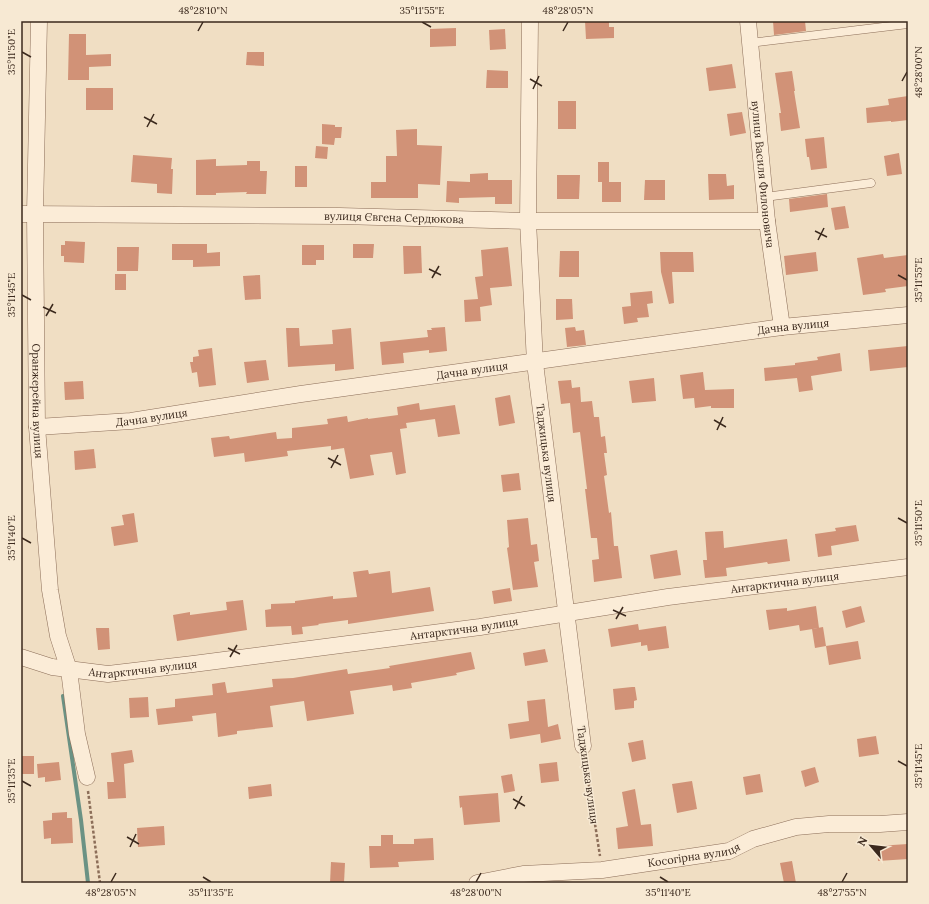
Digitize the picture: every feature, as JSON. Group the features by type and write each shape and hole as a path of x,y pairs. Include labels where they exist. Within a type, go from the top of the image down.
{"street":[{"name":"Оранжерейна вулиця","path":"39,21 28,213 37,427 50,590 58,636 69,670 77,734 86,777"},
{"name":"Таджицька вулиця","path":"530,21 528,221 535,362 583,746"},
{"name":"вулиця Василя Филоновича","path":"748,21 767,221 782,327"},
{"name":"вулиця Євгена Сердюкова","path":"28,213 340,216 528,221 767,221"},
{"name":"Дачна вулиця","path":"37,427 131,420 301,394 782,327 908,315"},
{"name":"Антарктична вулиця","path":"21,657 52,667 108,674 480,627 668,597 908,567"},
{"name":"Косогірна вулиця","path":"477,883 523,874 602,870 729,852 753,839 796,827 829,824 880,824 908,822"}],"lane":[{"path":"750,43 908,24"},
{"path":"765,197 871,183"}],"path":[{"name":"Таджицька вулиця","path":"583,746 602,870"},
{"path":"86,777 100,883"}],"building":[{"path":"585,21 609,21 609,27 614,27 614,38 586,39"},
{"path":"773,21 805,21 806,31 774,35"},
{"path":"456,28 456,46 430,47 430,29"},
{"path":"505,29 506,49 490,50 489,30"},
{"path":"69,34 86,34 86,55 111,54 111,66 89,67 89,80 68,80"},
{"path":"247,52 264,52 264,66 246,65"},
{"path":"732,64 736,88 709,91 706,68"},
{"path":"487,70 508,71 508,88 486,88"},
{"path":"792,71 800,128 781,131 779,113 781,113 775,73"},
{"path":"86,88 113,88 113,110 86,110"},
{"path":"908,96 908,120 867,123 866,108 889,105 888,99"},
{"path":"558,101 576,101 576,129 558,129"},
{"path":"742,112 746,133 730,136 727,114"},
{"path":"322,124 342,127 341,138 335,138 334,145 322,144"},
{"path":"417,129 417,145 442,146 440,185 418,184 418,198 371,198 371,182 386,182 386,156 397,156 396,130"},
{"path":"824,137 827,168 811,170 809,157 807,157 805,139"},
{"path":"316,146 328,147 327,159 315,158"},
{"path":"899,153 902,174 887,176 884,156"},
{"path":"133,155 172,158 172,194 157,193 157,184 131,182"},
{"path":"216,159 216,166 247,165 247,161 260,161 260,171 267,171 266,194 246,194 247,192 196,195 196,160"},
{"path":"598,162 609,162 609,182 621,182 621,202 602,202 602,182 598,182"},
{"path":"295,166 307,166 307,187 295,187"},
{"path":"488,173 488,180 512,180 512,204 495,204 495,197 459,198 459,203 446,202 447,181 470,182 470,174"},
{"path":"708,174 726,174 727,186 734,185 734,199 709,200"},
{"path":"557,175 580,175 579,199 557,199"},
{"path":"645,180 665,180 665,200 644,200"},
{"path":"827,194 828,207 790,212 789,199"},
{"path":"845,206 849,228 835,230 831,208"},
{"path":"65,241 85,242 84,263 64,262 64,256 61,256 61,245 65,245"},
{"path":"172,244 207,244 207,253 220,252 220,266 193,267 193,260 172,260"},
{"path":"353,244 374,244 373,258 353,258"},
{"path":"302,245 324,245 324,260 316,260 316,265 302,265"},
{"path":"403,246 421,246 422,273 404,274"},
{"path":"117,247 139,247 138,271 117,271"},
{"path":"508,247 512,286 490,288 492,305 480,307 481,321 465,322 464,300 478,299 475,277 483,276 481,250"},
{"path":"560,251 579,251 579,277 559,277"},
{"path":"660,252 693,252 694,272 672,272 674,303 669,304 661,272"},
{"path":"816,252 818,271 786,275 784,256"},
{"path":"883,254 884,258 908,255 908,286 885,289 886,292 863,295 857,258"},
{"path":"115,274 126,274 126,290 115,290"},
{"path":"260,275 261,299 245,300 243,276"},
{"path":"652,291 653,303 647,304 649,317 637,318 638,322 624,324 622,307 631,306 630,293"},
{"path":"556,299 572,299 573,319 556,320"},
{"path":"445,327 447,351 429,353 429,350 403,353 404,363 382,365 380,342 428,337 427,330 432,330 431,328"},
{"path":"575,327 576,331 584,330 586,345 567,347 565,328"},
{"path":"286,328 299,328 300,346 333,344 332,330 351,328 354,369 335,371 335,364 288,367"},
{"path":"908,346 908,367 870,371 868,350"},
{"path":"212,348 216,385 199,387 197,372 192,373 190,362 193,362 193,357 199,356 198,350"},
{"path":"840,353 842,371 811,376 813,390 799,392 797,378 765,381 764,368 795,365 795,363 818,360 817,357"},
{"path":"266,360 269,380 247,383 244,362"},
{"path":"703,372 705,390 734,389 734,408 711,408 711,406 695,408 694,398 683,399 680,375"},
{"path":"654,378 656,401 632,403 629,381"},
{"path":"571,380 572,388 580,387 581,402 592,401 594,417 599,417 601,437 605,436 607,453 604,453 607,475 604,476 609,513 611,512 614,546 618,546 622,578 594,582 592,560 599,559 597,538 591,538 580,432 573,433 570,403 561,404 558,381"},
{"path":"83,381 84,399 65,400 64,382"},
{"path":"510,395 515,423 499,426 495,398"},
{"path":"419,403 420,410 455,405 460,434 438,437 435,419 406,423 407,428 400,429 406,473 396,475 392,452 370,455 374,475 350,479 344,448 331,450 331,446 287,451 288,456 245,462 244,453 214,457 211,438 229,436 230,439 276,432 277,439 292,438 292,428 328,424 327,419 347,416 348,422 398,415 397,407"},
{"path":"94,449 96,468 75,470 74,451"},
{"path":"519,473 521,490 503,492 501,475"},
{"path":"134,513 138,542 114,546 111,527 124,525 122,515"},
{"path":"528,518 531,545 537,544 539,561 534,562 538,587 513,590 507,548 509,547 507,520"},
{"path":"856,525 859,541 831,546 832,555 818,557 815,534 836,531 835,528"},
{"path":"723,531 724,548 787,539 790,561 768,564 767,562 726,568 727,576 705,578 703,560 707,560 705,532"},
{"path":"677,550 681,575 654,579 650,555"},
{"path":"368,570 369,574 390,571 392,593 430,587 434,611 348,624 348,620 318,624 319,625 302,627 303,634 292,635 291,626 266,627 265,610 271,609 271,604 295,603 295,601 333,596 333,599 357,597 353,572"},
{"path":"510,588 512,601 494,604 492,591"},
{"path":"243,600 247,630 177,641 173,615 190,612 190,615 227,610 226,602"},
{"path":"816,606 819,628 800,631 799,625 769,630 766,610 787,608 787,611"},
{"path":"861,606 865,622 846,628 842,611"},
{"path":"638,624 639,630 666,626 669,648 648,651 647,645 641,646 641,642 611,647 608,629"},
{"path":"823,627 826,646 815,648 812,629"},
{"path":"96,628 109,628 110,649 98,650"},
{"path":"858,641 861,659 829,665 826,646"},
{"path":"545,649 548,662 525,666 523,653"},
{"path":"471,652 475,669 456,673 457,675 411,683 412,688 393,691 392,685 350,691 354,714 307,721 304,701 270,706 273,727 237,731 237,734 218,737 216,713 192,716 193,721 158,725 156,709 175,707 175,699 213,695 212,684 225,682 227,693 273,687 272,679 293,678 347,669 348,674 390,668 389,666"},
{"path":"635,687 637,700 634,701 634,708 615,710 613,689"},
{"path":"148,697 149,717 130,718 129,698"},
{"path":"545,699 548,727 558,724 561,739 541,743 540,734 510,739 508,724 529,721 527,701"},
{"path":"876,736 879,754 859,757 857,739"},
{"path":"643,740 646,759 632,762 628,743"},
{"path":"132,750 134,762 124,764 126,798 108,799 107,782 114,782 111,753"},
{"path":"21,756 34,756 34,774 21,774"},
{"path":"59,762 61,780 45,782 45,777 38,778 37,764"},
{"path":"557,762 559,781 541,783 539,764"},
{"path":"815,767 819,782 805,787 801,771"},
{"path":"512,774 515,791 504,793 501,776"},
{"path":"760,774 763,792 746,795 743,777"},
{"path":"692,781 697,809 677,813 672,784"},
{"path":"271,784 272,796 249,799 248,787"},
{"path":"635,789 641,825 651,824 653,846 618,849 616,828 628,826 622,792"},
{"path":"498,793 500,822 464,825 459,796"},
{"path":"67,812 67,818 72,818 73,843 51,844 51,838 44,839 43,821 52,820 52,813"},
{"path":"164,826 165,845 138,847 137,828"},
{"path":"381,835 393,835 393,844 414,844 414,839 433,838 434,860 398,862 399,867 370,868 369,846 381,846"},
{"path":"908,844 908,859 878,861 877,846"},
{"path":"792,861 796,883 784,883 780,863"},
{"path":"331,862 345,863 344,883 330,883"}],"waterway":[{"path":"63,696 81,820 88,883"}]}
